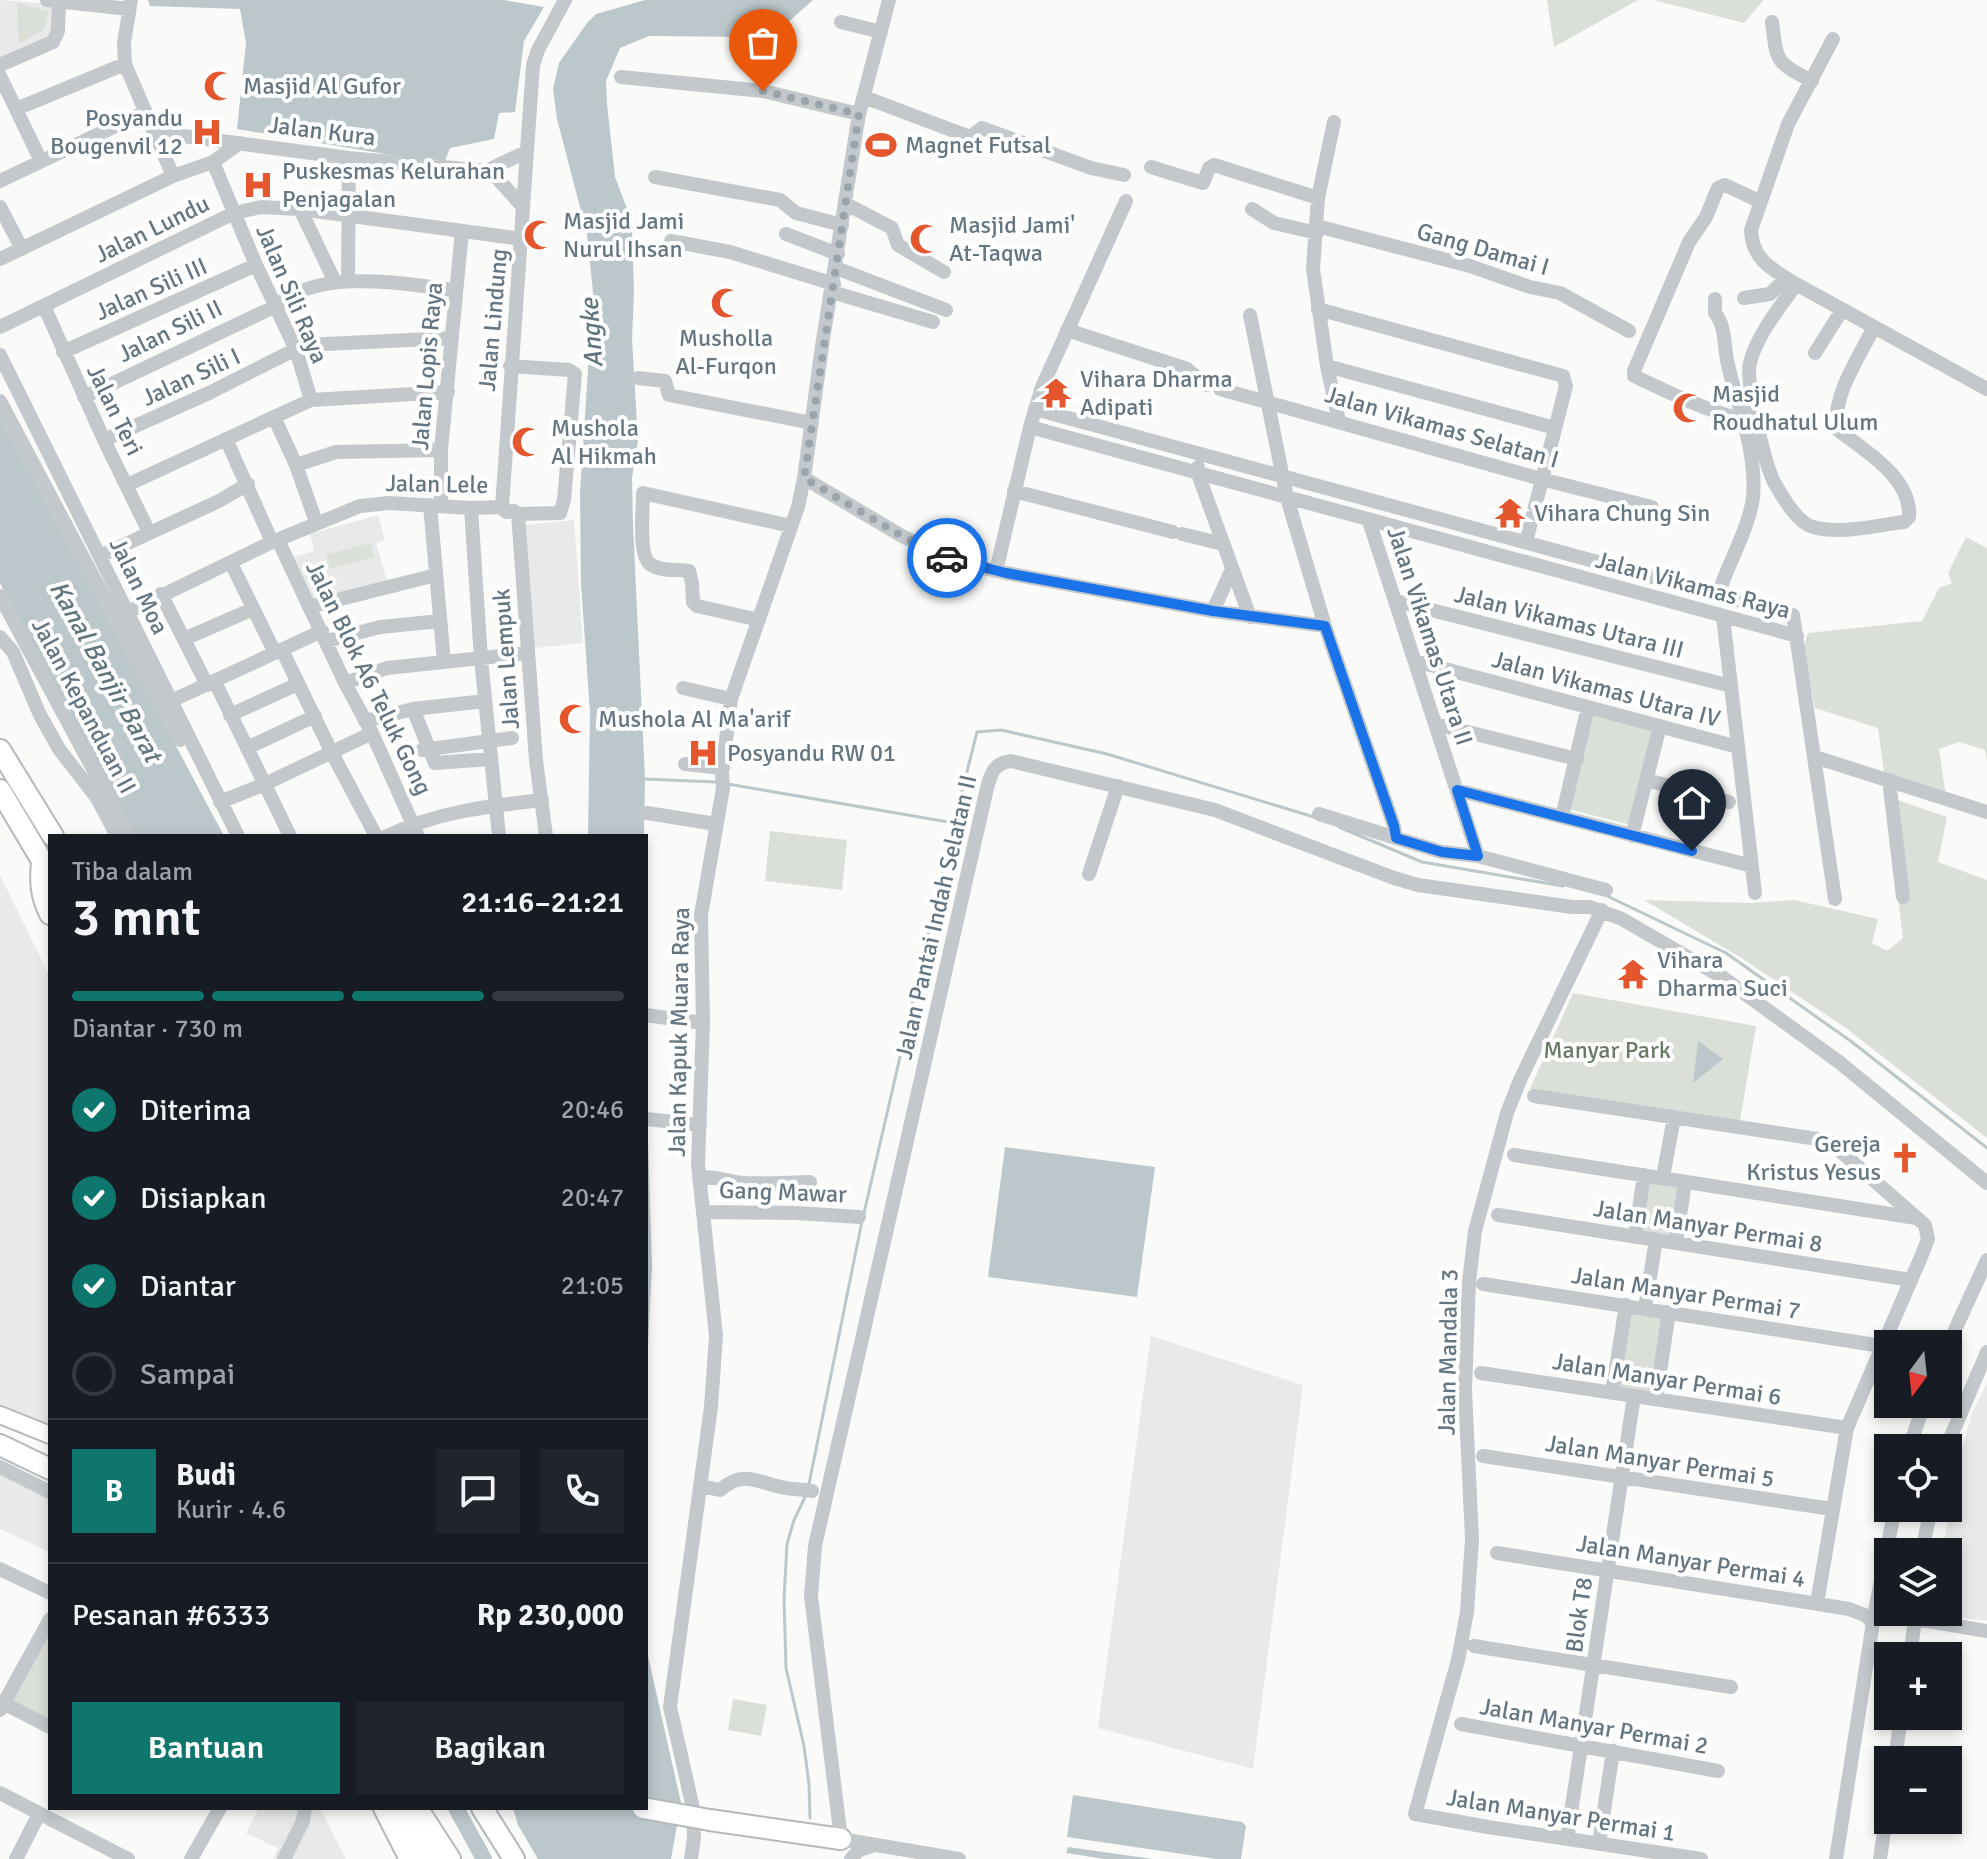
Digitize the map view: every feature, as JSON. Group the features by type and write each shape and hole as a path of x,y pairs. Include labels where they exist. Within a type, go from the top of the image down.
{"highway":[{"path":"0,750 52,834"},
{"path":"0,790 46,869 40,884 48,910"},
{"path":"0,1445 48,1468"},
{"path":"648,1809 710,1820 840,1835"},
{"path":"373,1810 397,1859"},
{"path":"385,1810 410,1859"},
{"path":"399,1810 431,1859"},
{"path":"418,1810 450,1859"},
{"path":"483,1810 514,1859"}],"main road":[{"path":"0,1415 48,1434"}],"street":[{"name":"Jalan Kapuk Muara Raya","path":"691,1859 693,1808 671,1715 671,1699 711,1407 716,1336 699,1178 703,1023 701,915 723,778 731,699 791,526 804,478 859,114 888,0"},
{"path":"0,65 53,42 58,31 53,1 130,4 124,43 125,64 173,176"},
{"name":"Jalan Lindung","path":"502,507 533,65 561,1"},
{"path":"841,22 881,32"},
{"path":"1772,22 1776,56 1784,67 1812,81"},
{"path":"1833,39 1788,124 1751,230 1754,248 1766,266 1873,329 1987,389"},
{"path":"16,109 125,64"},
{"path":"0,76 41,161"},
{"path":"621,77 763,91 859,114"},
{"path":"864,97 970,137 982,128 1091,168 1124,175"},
{"path":"0,181 145,112"},
{"path":"1334,122 1318,198 1313,269 1327,366 1339,421"},
{"name":"Jalan Kura","path":"153,132 349,158 486,171"},
{"path":"0,259 173,176 213,162 240,143"},
{"path":"486,171 526,152"},
{"path":"341,282 349,158"},
{"name":"Jalan Sili Raya","path":"213,162 296,350 311,400"},
{"path":"1151,167 1203,183 1214,165 1318,198"},
{"path":"486,171 498,179 522,206"},
{"path":"655,177 750,192 780,200 796,213 842,225"},
{"path":"1743,420 1667,392 1634,376 1634,371 1689,242 1706,217 1718,188 1725,185 1759,201"},
{"path":"996,571 1032,418 1054,357 1126,201"},
{"path":"846,204 892,228 898,245 944,272"},
{"path":"0,207 22,249"},
{"name":"Jalan Lundu","path":"0,327 234,213 261,207 300,209 522,239"},
{"path":"300,209 341,282"},
{"name":"Gang Damai I","path":"1252,209 1280,226 1317,230 1470,266 1530,287 1560,293 1629,331"},
{"name":"Jalan Lopis Raya","path":"444,662 436,575 435,505 462,231"},
{"path":"786,234 837,261 946,310"},
{"path":"671,241 730,252 933,322"},
{"name":"Jalan Sili III","path":"63,352 256,265"},
{"path":"341,282 364,280 455,290"},
{"path":"1744,298 1770,294 1791,281"},
{"path":"1791,281 1751,360 1751,392 1773,480 1803,522 1811,527 1838,530 1904,522 1910,513 1899,481 1837,429 1843,390 1873,329"},
{"name":"Jalan Sili II","path":"84,397 276,306 286,298 341,282"},
{"path":"1715,299 1715,313 1721,320 1728,367 1751,452 1753,499 1718,595"},
{"name":"Jalan Teri","path":"44,306 149,532"},
{"path":"1318,309 1560,375 1565,379 1566,386 1526,542"},
{"path":"1815,353 1842,310"},
{"path":"1250,315 1285,487 1325,626 1396,838"},
{"name":"Jalan Vikamas Selatan I","path":"1067,330 1187,369 1213,387 1652,507"},
{"name":"Jalan Sili I","path":"104,440 209,393 304,345 452,338"},
{"name":"Jalan Moa","path":"0,355 237,834"},
{"name":"Jalan Lele","path":"126,613 316,522 360,506 389,503 502,507 506,512 518,514 557,514 561,511 575,374 569,370 510,366"},
{"path":"1327,366 1555,428"},
{"path":"638,378 665,381 669,395 812,423"},
{"path":"127,485 311,400 448,392"},
{"path":"0,401 230,834"},
{"path":"274,417 296,465 316,522"},
{"name":"Jalan Vikamas Raya","path":"1032,418 1285,487 1526,542 1792,614 1796,628 1723,617 1369,521 1285,487 1199,464"},
{"name":"Jalan Blok A6 Teluk Gong","path":"226,439 325,636 416,830"},
{"path":"296,465 336,452 441,450"},
{"path":"1199,464 1223,544 1250,617"},
{"path":"804,478 953,561 1213,611 1325,626"},
{"path":"100,556 219,501 248,484"},
{"path":"1014,491 1223,544"},
{"path":"759,620 697,606 693,602 689,571 667,570 651,565 645,558 643,545 643,493 791,526"},
{"path":"471,508 481,659 499,834"},
{"name":"Jalan Lempuk","path":"518,514 546,834"},
{"name":"Jalan Vikamas Utara II","path":"1369,521 1478,856"},
{"path":"231,563 253,609 315,716 375,834"},
{"path":"1213,611 1232,569"},
{"path":"309,607 436,575"},
{"path":"161,594 230,715 289,834"},
{"name":"Jalan Kepanduan II","path":"0,596 128,834"},
{"name":"Jalan Vikamas Utara III","path":"1396,601 1731,686"},
{"path":"184,639 253,609"},
{"path":"1723,617 1755,893"},
{"path":"171,701 278,651 325,636 440,621"},
{"path":"1796,628 1835,899"},
{"name":"Jalan Kepanduan II","path":"0,637 13,652 40,715 59,749 97,798 116,834"},
{"path":"345,683 387,668 528,653"},
{"name":"Jalan Vikamas Utara IV","path":"1415,661 1738,747"},
{"path":"230,715 298,684"},
{"path":"683,688 731,699"},
{"path":"220,802 332,753 369,727 413,709 485,701"},
{"path":"1562,817 1588,707"},
{"path":"413,709 425,749 435,763 491,759"},
{"path":"247,748 315,716"},
{"path":"1435,724 1577,759"},
{"path":"1632,836 1660,726"},
{"path":"425,749 512,738"},
{"path":"1815,757 1987,812"},
{"name":"Jalan Pantai Indah Selatan II","path":"840,1835 811,1596 815,1546 987,788 994,768 1003,762 1011,761 1215,810 1418,885 1602,910 1722,977 1839,1062 1987,1183"},
{"path":"685,764 723,778"},
{"path":"1647,780 1729,802"},
{"path":"1889,780 1903,897"},
{"path":"1089,874 1118,786"},
{"path":"1457,790 1752,866"},
{"path":"416,830 472,808 542,800"},
{"path":"647,813 716,824"},
{"path":"1319,814 1442,852 1478,856 1606,890"},
{"name":"Jalan Mandala 3","path":"1415,1814 1458,1660 1467,1612 1472,1539 1465,1390 1469,1282 1475,1231 1507,1113 1520,1080 1602,910"},
{"path":"648,1015 703,1023"},
{"path":"1534,1096 1828,1141 1925,1225 1928,1239 1893,1330"},
{"path":"1663,1177 1674,1117"},
{"path":"648,1119 700,1125"},
{"path":"1514,1155 1916,1218"},
{"path":"1635,1236 1644,1175"},
{"path":"699,1178 713,1176 724,1181 745,1183 810,1182"},
{"path":"1676,1243 1685,1182"},
{"name":"Gang Mawar","path":"705,1212 859,1217"},
{"name":"Jalan Manyar Permai 8","path":"1498,1215 1911,1280"},
{"path":"1645,1308 1656,1240"},
{"path":"1955,1330 1987,1260"},
{"name":"Jalan Manyar Permai 7","path":"1483,1284 1874,1345"},
{"path":"1612,1393 1626,1305"},
{"path":"1656,1399 1669,1312"},
{"path":"1952,1434 1987,1352"},
{"name":"Jalan Manyar Permai 6","path":"1481,1373 1847,1428"},
{"path":"1817,1603 1847,1428 1874,1373"},
{"name":"Blok T8","path":"1567,1839 1634,1396"},
{"name":"Jalan Manyar Permai 5","path":"1483,1456 1832,1509"},
{"path":"0,1467 48,1491"},
{"path":"701,1486 720,1490 730,1481 742,1478 808,1490"},
{"name":"Jalan Manyar Permai 4","path":"1497,1553 1817,1603 1874,1618"},
{"path":"0,1569 48,1592"},
{"path":"1836,1859 1874,1618"},
{"path":"48,1623 2,1707 48,1726"},
{"name":"Jalan Manyar Permai 4","path":"1962,1626 1987,1631"},
{"path":"1474,1646 1731,1687"},
{"name":"Jalan Manyar Permai 2","path":"1461,1724 1718,1771"},
{"path":"1599,1844 1613,1751"},
{"path":"0,1793 128,1859"},
{"path":"191,1859 214,1810"},
{"path":"284,1859 303,1821 305,1810"},
{"path":"16,1859 39,1814"},
{"name":"Jalan Manyar Permai 1","path":"1415,1814 1701,1859"},
{"path":"1880,1859 1884,1834"},
{"path":"840,1835 873,1846 959,1859"},
{"path":"851,1859 859,1850 873,1846"}],"shaded area":[{"path":"0,0 55,4 55,29 48,40 0,62"},
{"path":"378,515 385,540 376,543 387,581 301,605 288,558 314,551 310,534"},
{"path":"574,520 583,643 526,649 516,526"},
{"path":"0,875 48,973 48,1424 0,1407"},
{"path":"1151,1336 1303,1385 1253,1769 1098,1728"},
{"path":"1987,1382 1987,1621 1962,1618 1962,1538 1945,1538 1948,1522 1962,1522 1962,1449 1972,1414"},
{"path":"0,1474 48,1497 48,1551 0,1529"},
{"path":"258,1810 321,1810 346,1859 273,1859 278,1848 246,1833"}],"green space":[{"path":"1547,0 1638,0 1554,47"},
{"path":"1653,0 1764,0 1744,23"},
{"path":"17,3 49,11 44,29 19,44"},
{"path":"1966,537 1987,548 1987,761 1985,750 1959,742 1939,749 1946,797 1885,779 1878,728 1815,708 1803,649 1808,633 1922,621 1939,588 1952,583 1948,573"},
{"path":"370,543 374,557 330,569 326,555"},
{"path":"1593,711 1656,727 1631,825 1568,809"},
{"path":"1886,796 1947,817 1938,862 1987,880 1987,1138 1846,1028 1743,959 1644,900 1751,903 1794,900 1878,919 1872,943 1887,951 1903,938"},
{"path":"770,831 847,840 842,890 765,881"},
{"name":"Manyar Park","path":"1573,993 1756,1026 1740,1121 1530,1089"},
{"path":"1645,1178 1680,1183 1674,1241 1637,1235"},
{"path":"1626,1305 1669,1312 1656,1399 1612,1393"},
{"path":"48,1625 48,1723 7,1700"},
{"path":"733,1699 767,1705 761,1736 728,1730"}],"water":[{"path":"148,0 504,0 544,7 524,41 515,112 499,113 494,139 450,148 444,164 237,129 246,43 240,9 150,6"},
{"name":"Angke","path":"645,0 813,0 787,23 763,37 649,36 620,48 606,81 615,177 632,230 632,339 638,440 632,478 645,779 644,834 588,834 590,712 581,584 580,493 593,292 587,234 557,119 553,89 559,63 596,14"},
{"name":"Kanal Banjir Barat","path":"0,416 223,834 133,834 0,583"},
{"path":"1698,1041 1723,1059 1693,1083"},
{"path":"648,1142 652,1267 648,1344"},
{"path":"1005,1147 1155,1167 1137,1297 988,1277"},
{"path":"648,1656 681,1803 671,1859 538,1859 518,1825 514,1810 648,1810"},
{"path":"1073,1795 1242,1822 1246,1826 1241,1859 1216,1859 1067,1837"},
{"path":"1068,1847 1153,1859 1105,1859 1066,1853"}],"waterway":[{"path":"728,784 954,823 977,732 1001,730 1107,754 1314,817"},
{"path":"644,779 716,782"},
{"path":"864,1213 954,823"},
{"path":"1339,827 1422,862 1563,886"},
{"path":"1605,895 1726,953 1852,1042 1987,1148"},
{"path":"809,1484 862,1221"},
{"path":"806,1495 787,1544 784,1599 786,1668 804,1746 810,1818"},
{"path":"457,1810 484,1859"}],"way so far":[{"path":"763,91 859,114 804,478 902,536 947,558"}],"place":[{"name":"Masjid Al Gufor","path":"219,86"},
{"name":"Posyandu Bougenvil 12","path":"207,132"},
{"name":"Magnet Futsal","path":"881,145"},
{"name":"Puskesmas Kelurahan Penjagalan","path":"258,185"},
{"name":"Masjid Jami Nurul Ihsan","path":"539,235"},
{"name":"Masjid Jami' At-Taqwa","path":"925,239"},
{"name":"Musholla Al-Furqon","path":"726,303"},
{"name":"Vihara Dharma Adipati","path":"1056,393"},
{"name":"Masjid Roudhatul Ulum","path":"1688,408"},
{"name":"Mushola Al Hikmah","path":"527,442"},
{"name":"Vihara Chung Sin","path":"1510,513"},
{"name":"Mushola Al Ma'arif","path":"574,719"},
{"name":"Posyandu RW 01","path":"703,753"},
{"name":"Vihara Dharma Suci","path":"1633,974"},
{"name":"Gereja Kristus Yesus","path":"1905,1158"}],"route":[{"path":"947,558 1006,573 1213,611 1325,626 1396,838 1442,852 1478,856 1457,790 1692,851"}]}
